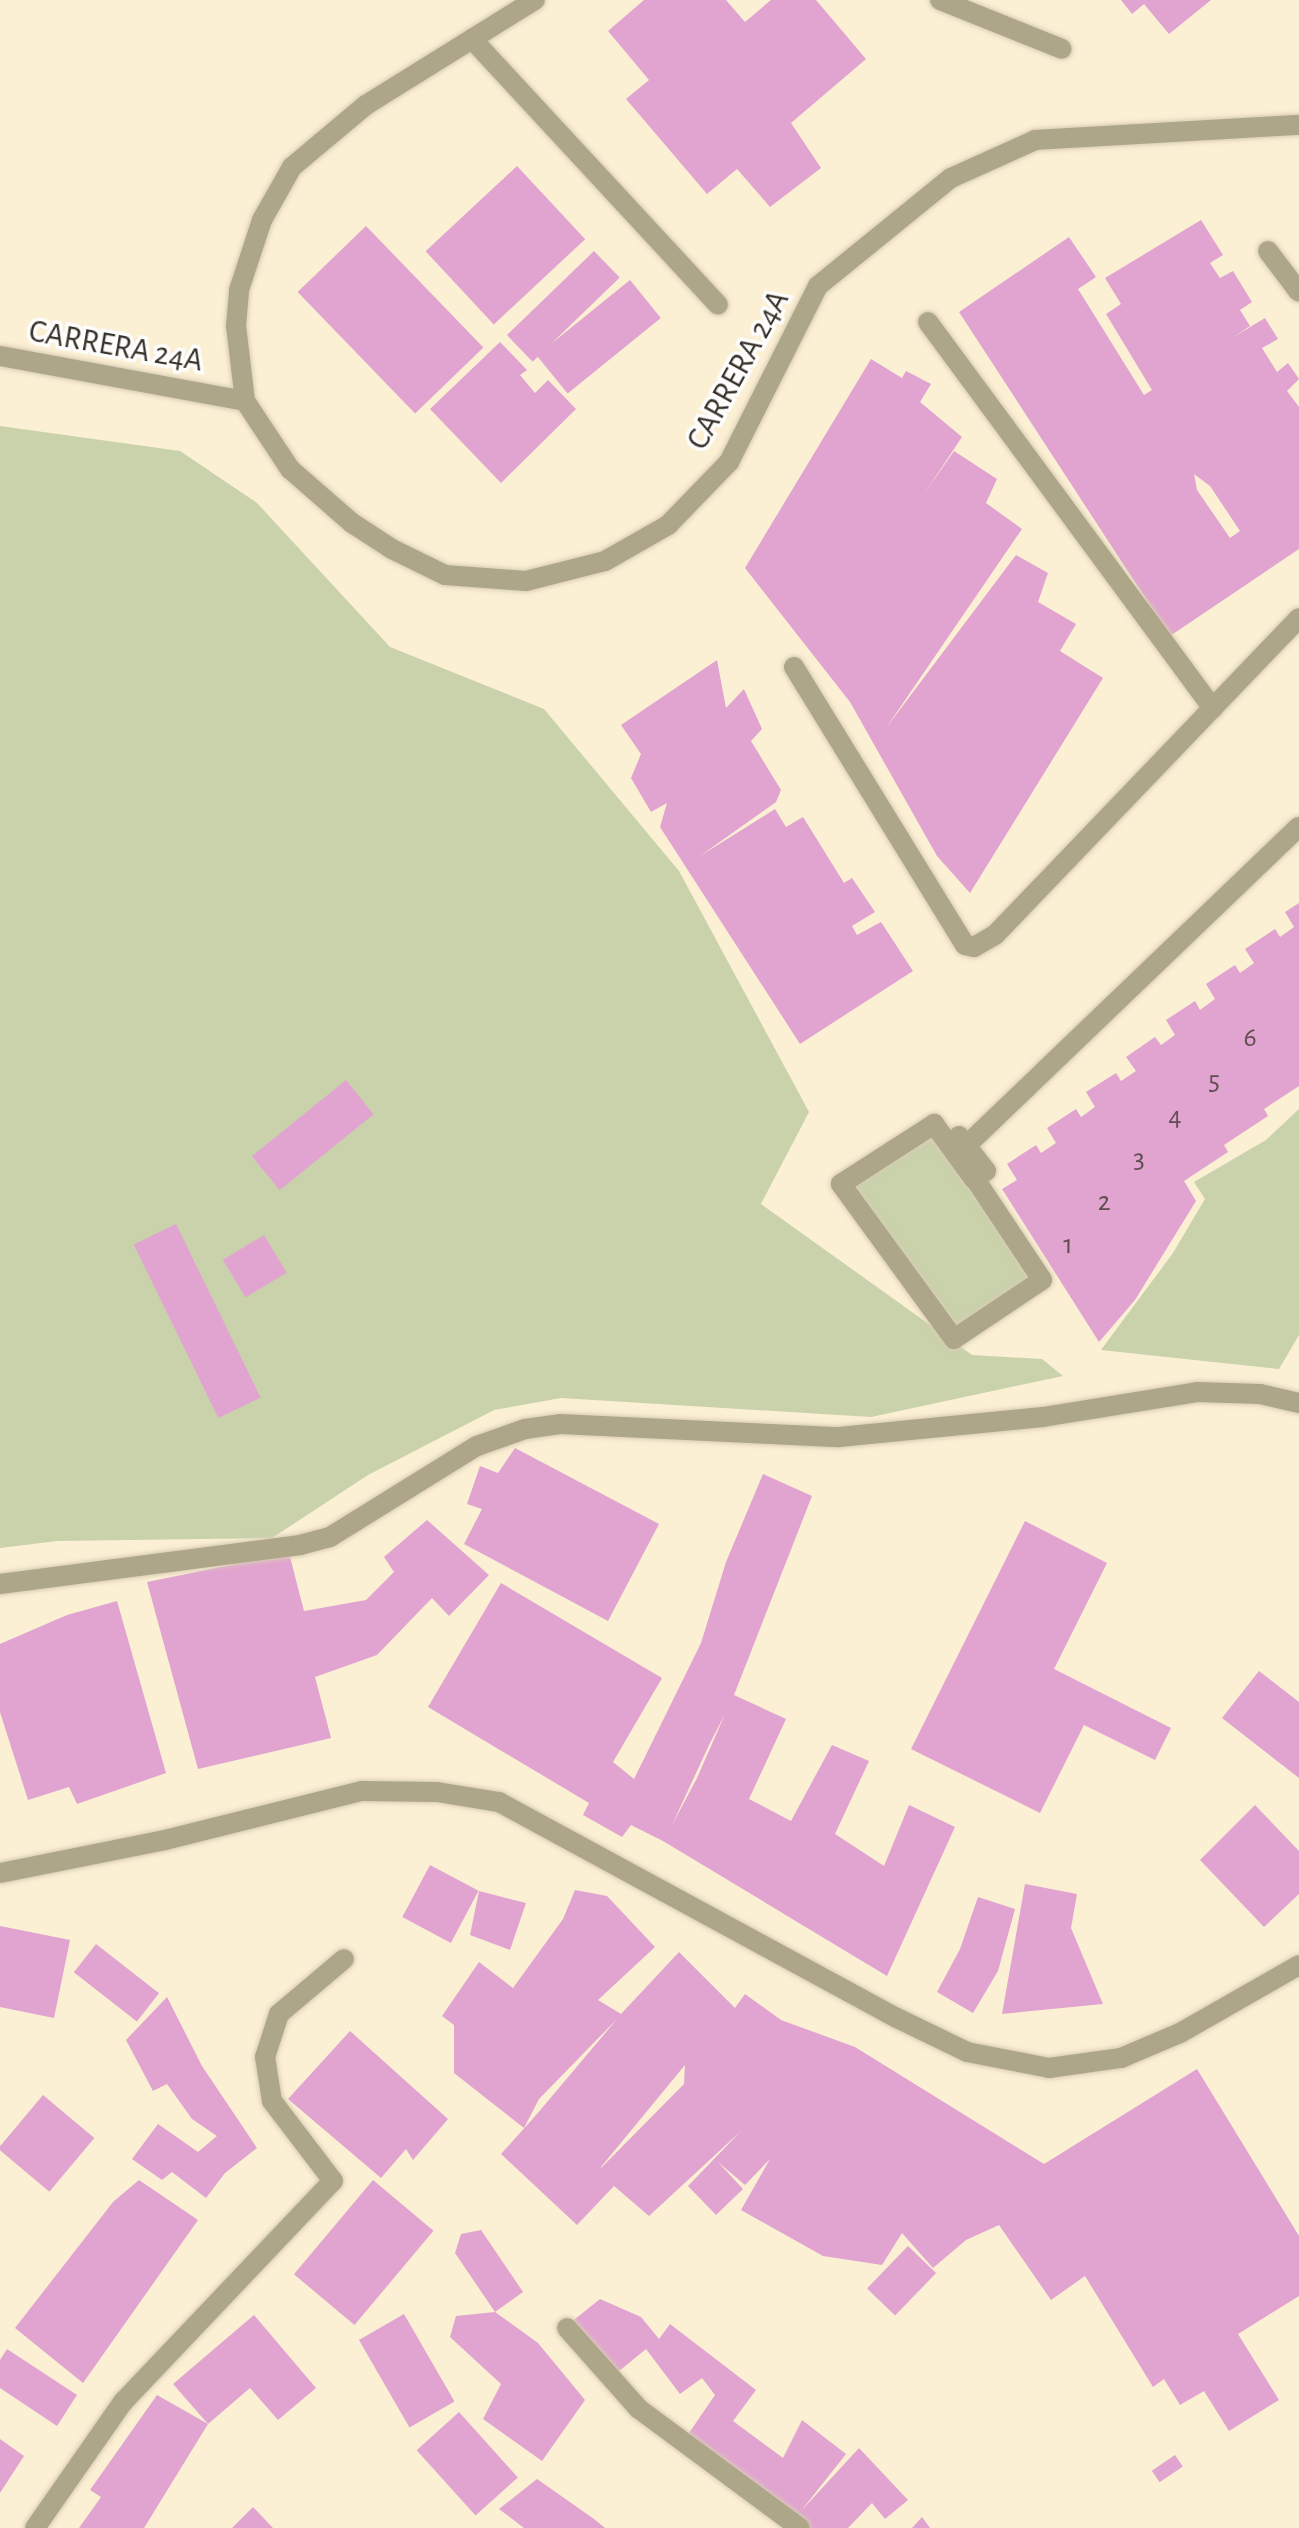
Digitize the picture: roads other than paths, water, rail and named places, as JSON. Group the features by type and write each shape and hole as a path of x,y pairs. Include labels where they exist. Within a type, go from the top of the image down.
{"street":[{"path":"245,401 236,326 239,290 262,220 292,167 366,105 535,0"},
{"path":"940,0 1062,49"},
{"path":"472,39 718,305"},
{"name":"CARRERA 24A","path":"0,356 245,401 290,469 330,506 392,549 445,575 526,581 605,561 678,515 729,462 818,286 951,178 1035,140 1299,125"},
{"path":"1268,251 1299,292"},
{"path":"928,322 1213,708"},
{"path":"794,667 965,945 974,947 995,935 1299,618"},
{"path":"974,1179 934,1124 841,1184 954,1339 1042,1280 975,1179 986,1171 964,1140 1299,827"},
{"path":"0,1584 300,1545 330,1537 477,1446 525,1429 560,1424 839,1437 1043,1417 1197,1392 1260,1394 1299,1403"},
{"path":"0,1873 165,1840 362,1791 437,1792 499,1802 925,2032 967,2052 1049,2068 1121,2058 1168,2038 1299,1965"},
{"path":"35,2528 123,2402 333,2181 272,2101 265,2057 279,2014 344,1959"},
{"path":"567,2328 639,2409 800,2528"}]}
